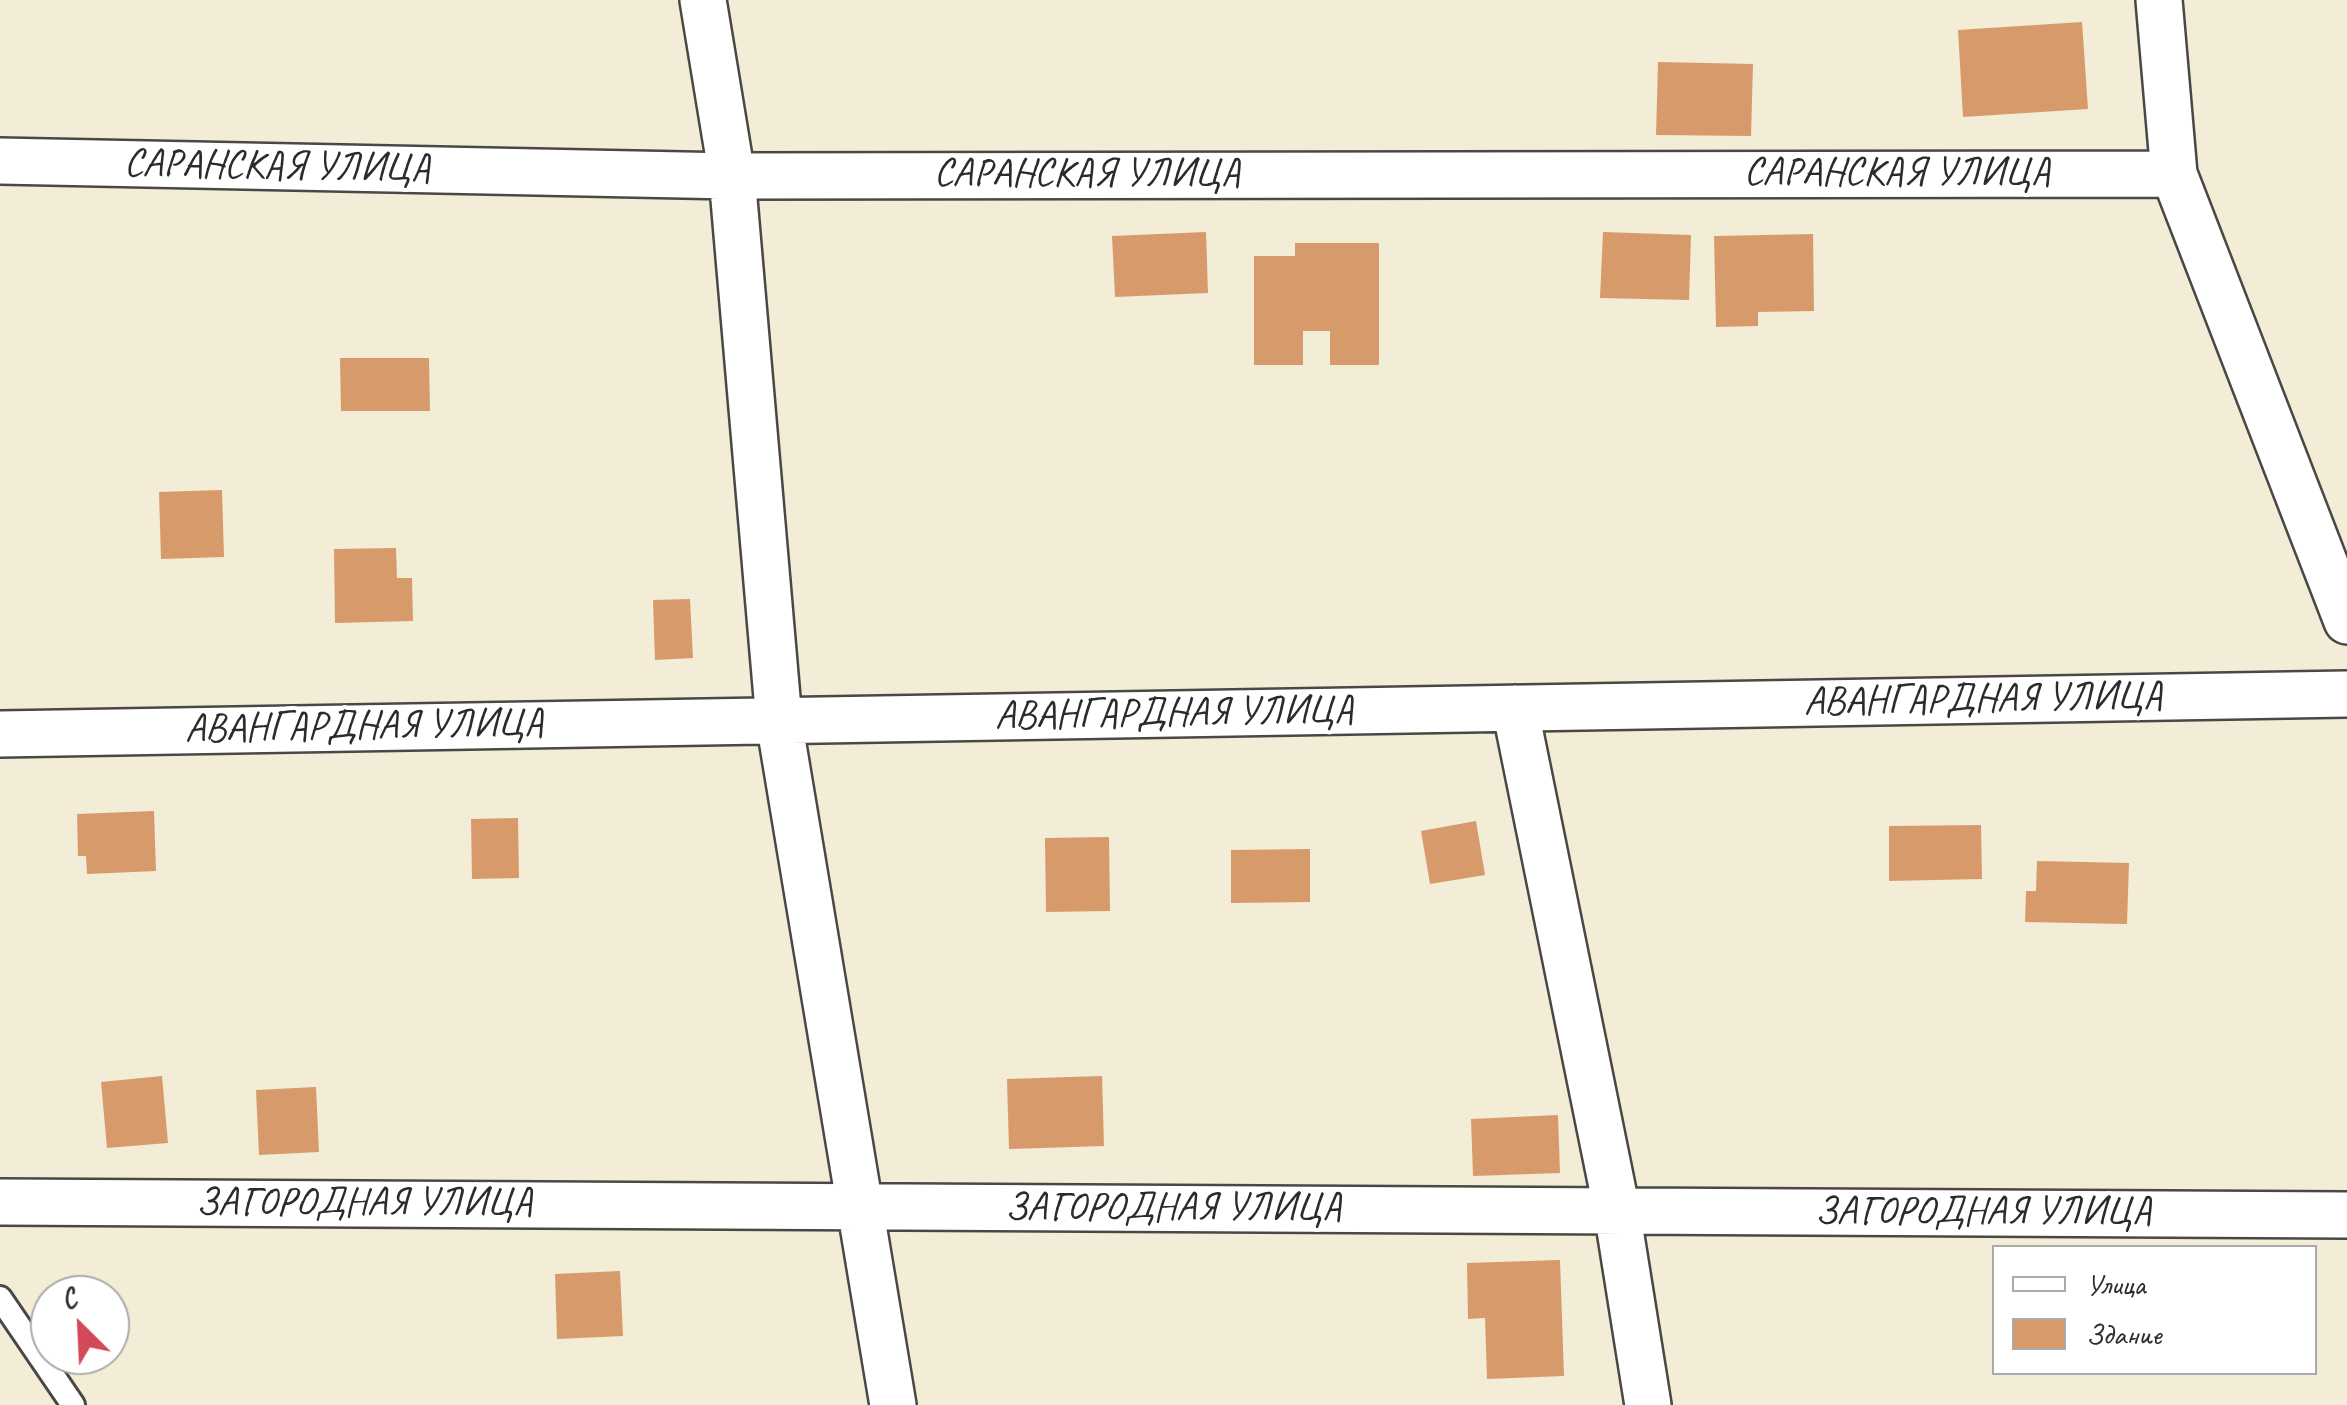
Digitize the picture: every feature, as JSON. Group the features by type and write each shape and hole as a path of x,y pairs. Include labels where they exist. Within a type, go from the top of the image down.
{"street":[{"path":"703,0 732,176 779,720 893,1405"},
{"path":"2159,0 2174,174 2347,621"},
{"name":"САРАНСКАЯ УЛИЦА","path":"0,162 732,176 2174,174"},
{"name":"АВАНГАРДНАЯ УЛИЦА","path":"0,734 2347,694"},
{"path":"1515,708 1617,1211 1648,1405"},
{"name":"ЗАГОРОДНАЯ УЛИЦА","path":"0,1202 2347,1215"}],"lane":[{"path":"0,1298 73,1405"}],"building":[{"path":"2082,22 2088,109 1963,117 1958,30"},
{"path":"1658,62 1753,64 1751,136 1656,135"},
{"path":"1206,232 1208,293 1115,297 1112,236"},
{"path":"1603,232 1691,235 1689,300 1600,298"},
{"path":"1813,234 1814,311 1758,312 1758,326 1716,327 1714,236"},
{"path":"1295,243 1379,243 1379,365 1330,365 1330,331 1303,331 1303,365 1254,365 1254,256 1295,256"},
{"path":"340,358 429,358 430,411 341,411"},
{"path":"222,490 224,557 161,559 159,492"},
{"path":"396,548 397,578 412,578 413,621 335,623 334,549"},
{"path":"690,599 693,658 655,660 653,600"},
{"path":"154,811 156,871 87,874 86,856 78,856 77,814"},
{"path":"518,818 519,878 472,879 471,819"},
{"path":"1476,821 1485,875 1430,884 1421,831"},
{"path":"1981,825 1982,879 1889,881 1889,826"},
{"path":"1109,837 1110,911 1046,912 1045,838"},
{"path":"1310,849 1310,902 1231,903 1231,850"},
{"path":"2037,861 2129,863 2127,924 2025,922 2026,891 2036,891"},
{"path":"162,1076 168,1143 107,1148 101,1082"},
{"path":"1102,1076 1104,1146 1009,1149 1007,1079"},
{"path":"316,1087 319,1152 259,1155 256,1090"},
{"path":"1558,1115 1560,1173 1473,1176 1471,1119"},
{"path":"1560,1260 1564,1376 1487,1379 1485,1318 1468,1319 1467,1263"},
{"path":"620,1271 623,1336 557,1339 555,1274"}]}
